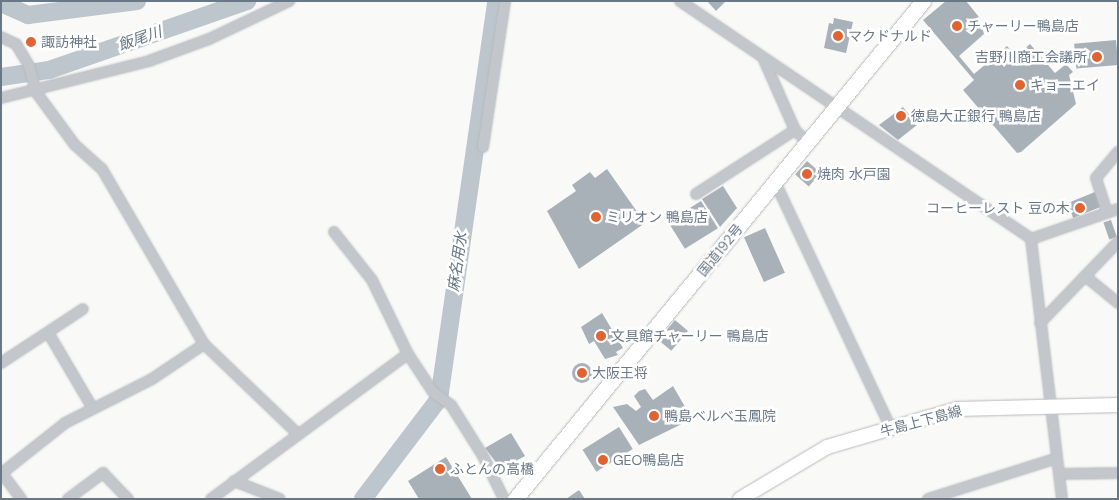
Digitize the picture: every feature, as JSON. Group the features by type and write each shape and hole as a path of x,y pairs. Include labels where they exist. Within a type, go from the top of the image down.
{"highway":[{"name":"国道192号","path":"515,499 775,182 834,106 923,1"}],"main road":[{"name":"牛島上下島線","path":"740,499 806,457 891,428 958,409 1050,404 1118,405"}],"street":[{"path":"1,98 149,61 209,39 289,1"},
{"path":"483,147 505,1"},
{"path":"680,1 1031,239 1062,499"},
{"path":"1,37 16,44 29,66 35,89 75,145 102,169 204,344 298,434"},
{"path":"764,59 794,130 807,142"},
{"path":"696,194 794,130"},
{"path":"1107,212 1096,178 1118,152"},
{"path":"775,182 891,428"},
{"path":"1031,239 1118,208"},
{"path":"334,232 372,280 408,354 433,392 444,400 483,456 504,499"},
{"path":"1040,322 1118,242"},
{"path":"1086,276 1118,303"},
{"path":"1,363 26,344 49,334 83,309"},
{"path":"49,334 92,407"},
{"path":"20,499 2,472 65,423 92,407 152,379 204,344"},
{"path":"211,499 408,354"},
{"path":"928,499 1057,458"},
{"path":"68,499 103,473 128,499"},
{"path":"1059,474 1118,474"},
{"path":"234,481 280,499"}],"building":[{"path":"707,1 726,1 716,11"},
{"name":"キョーエイ","path":"946,1 966,1 979,17 984,34 959,56 974,74 1007,46 1016,56 1030,44 1055,73 1066,64 1073,72 1069,75 1076,104 1021,152 1017,153 963,90 974,80 923,20"},
{"name":"マクドナルド","path":"834,18 853,22 846,53 824,48 829,23 833,24"},
{"name":"吉野川商工会議所","path":"1116,40 1118,65 1076,69 1074,44"},
{"name":"徳島大正銀行 鴨島店","path":"903,107 917,125 898,140 879,125"},
{"name":"焼肉 水戸園","path":"807,161 821,173 809,186 795,175"},
{"name":"ミリオン 鴨島店","path":"607,169 645,223 579,269 547,211 576,191 572,185 590,172 595,178"},
{"path":"723,186 737,208 720,227 702,199"},
{"path":"1095,192 1101,207 1073,218 1067,203"},
{"path":"701,201 718,228 685,249 668,222"},
{"path":"1111,220 1117,237 1109,240 1103,223"},
{"path":"765,228 785,273 764,282 744,237"},
{"name":"文具館チャーリー 鴨島店","path":"602,313 623,348 616,352 618,355 605,359 594,341 589,344 581,327"},
{"path":"675,320 688,331 671,351 658,340"},
{"name":"大阪王将","path":"582,363 589,366 592,373 589,380 582,383 575,380 572,373 575,366"},
{"name":"鴨島ベルベ玉鳳院","path":"673,386 692,419 639,445 613,407 627,404 636,411 641,407 634,396 639,391 645,389 653,400"},
{"name":"GEO鴨島店","path":"619,427 633,449 596,472 583,450"},
{"path":"511,433 525,456 501,469 485,448"},
{"name":"ふとんの高橋","path":"446,457 472,499 419,499 408,481"},
{"path":"579,490 585,499 566,499"}],"waterway":[{"name":"麻名用水","path":"1,3 28,15 137,1"},
{"name":"飯尾川","path":"1,77 49,70 247,1"},
{"name":"麻名用水","path":"363,499 439,399 496,1"}],"place":[{"name":"チャーリー鴨島店","path":"957,26"},
{"name":"マクドナルド","path":"838,36"},
{"name":"諏訪神社","path":"31,42"},
{"name":"吉野川商工会議所","path":"1097,57"},
{"name":"キョーエイ","path":"1020,85"},
{"name":"徳島大正銀行 鴨島店","path":"901,116"},
{"name":"焼肉 水戸園","path":"807,174"},
{"name":"コーヒーレスト 豆の木","path":"1080,208"},
{"name":"ミリオン 鴨島店","path":"596,217"},
{"name":"文具館チャーリー 鴨島店","path":"601,336"},
{"name":"大阪王将","path":"582,373"},
{"name":"鴨島ベルベ玉鳳院","path":"654,416"},
{"name":"GEO鴨島店","path":"603,460"},
{"name":"ふとんの高橋","path":"440,469"}]}
